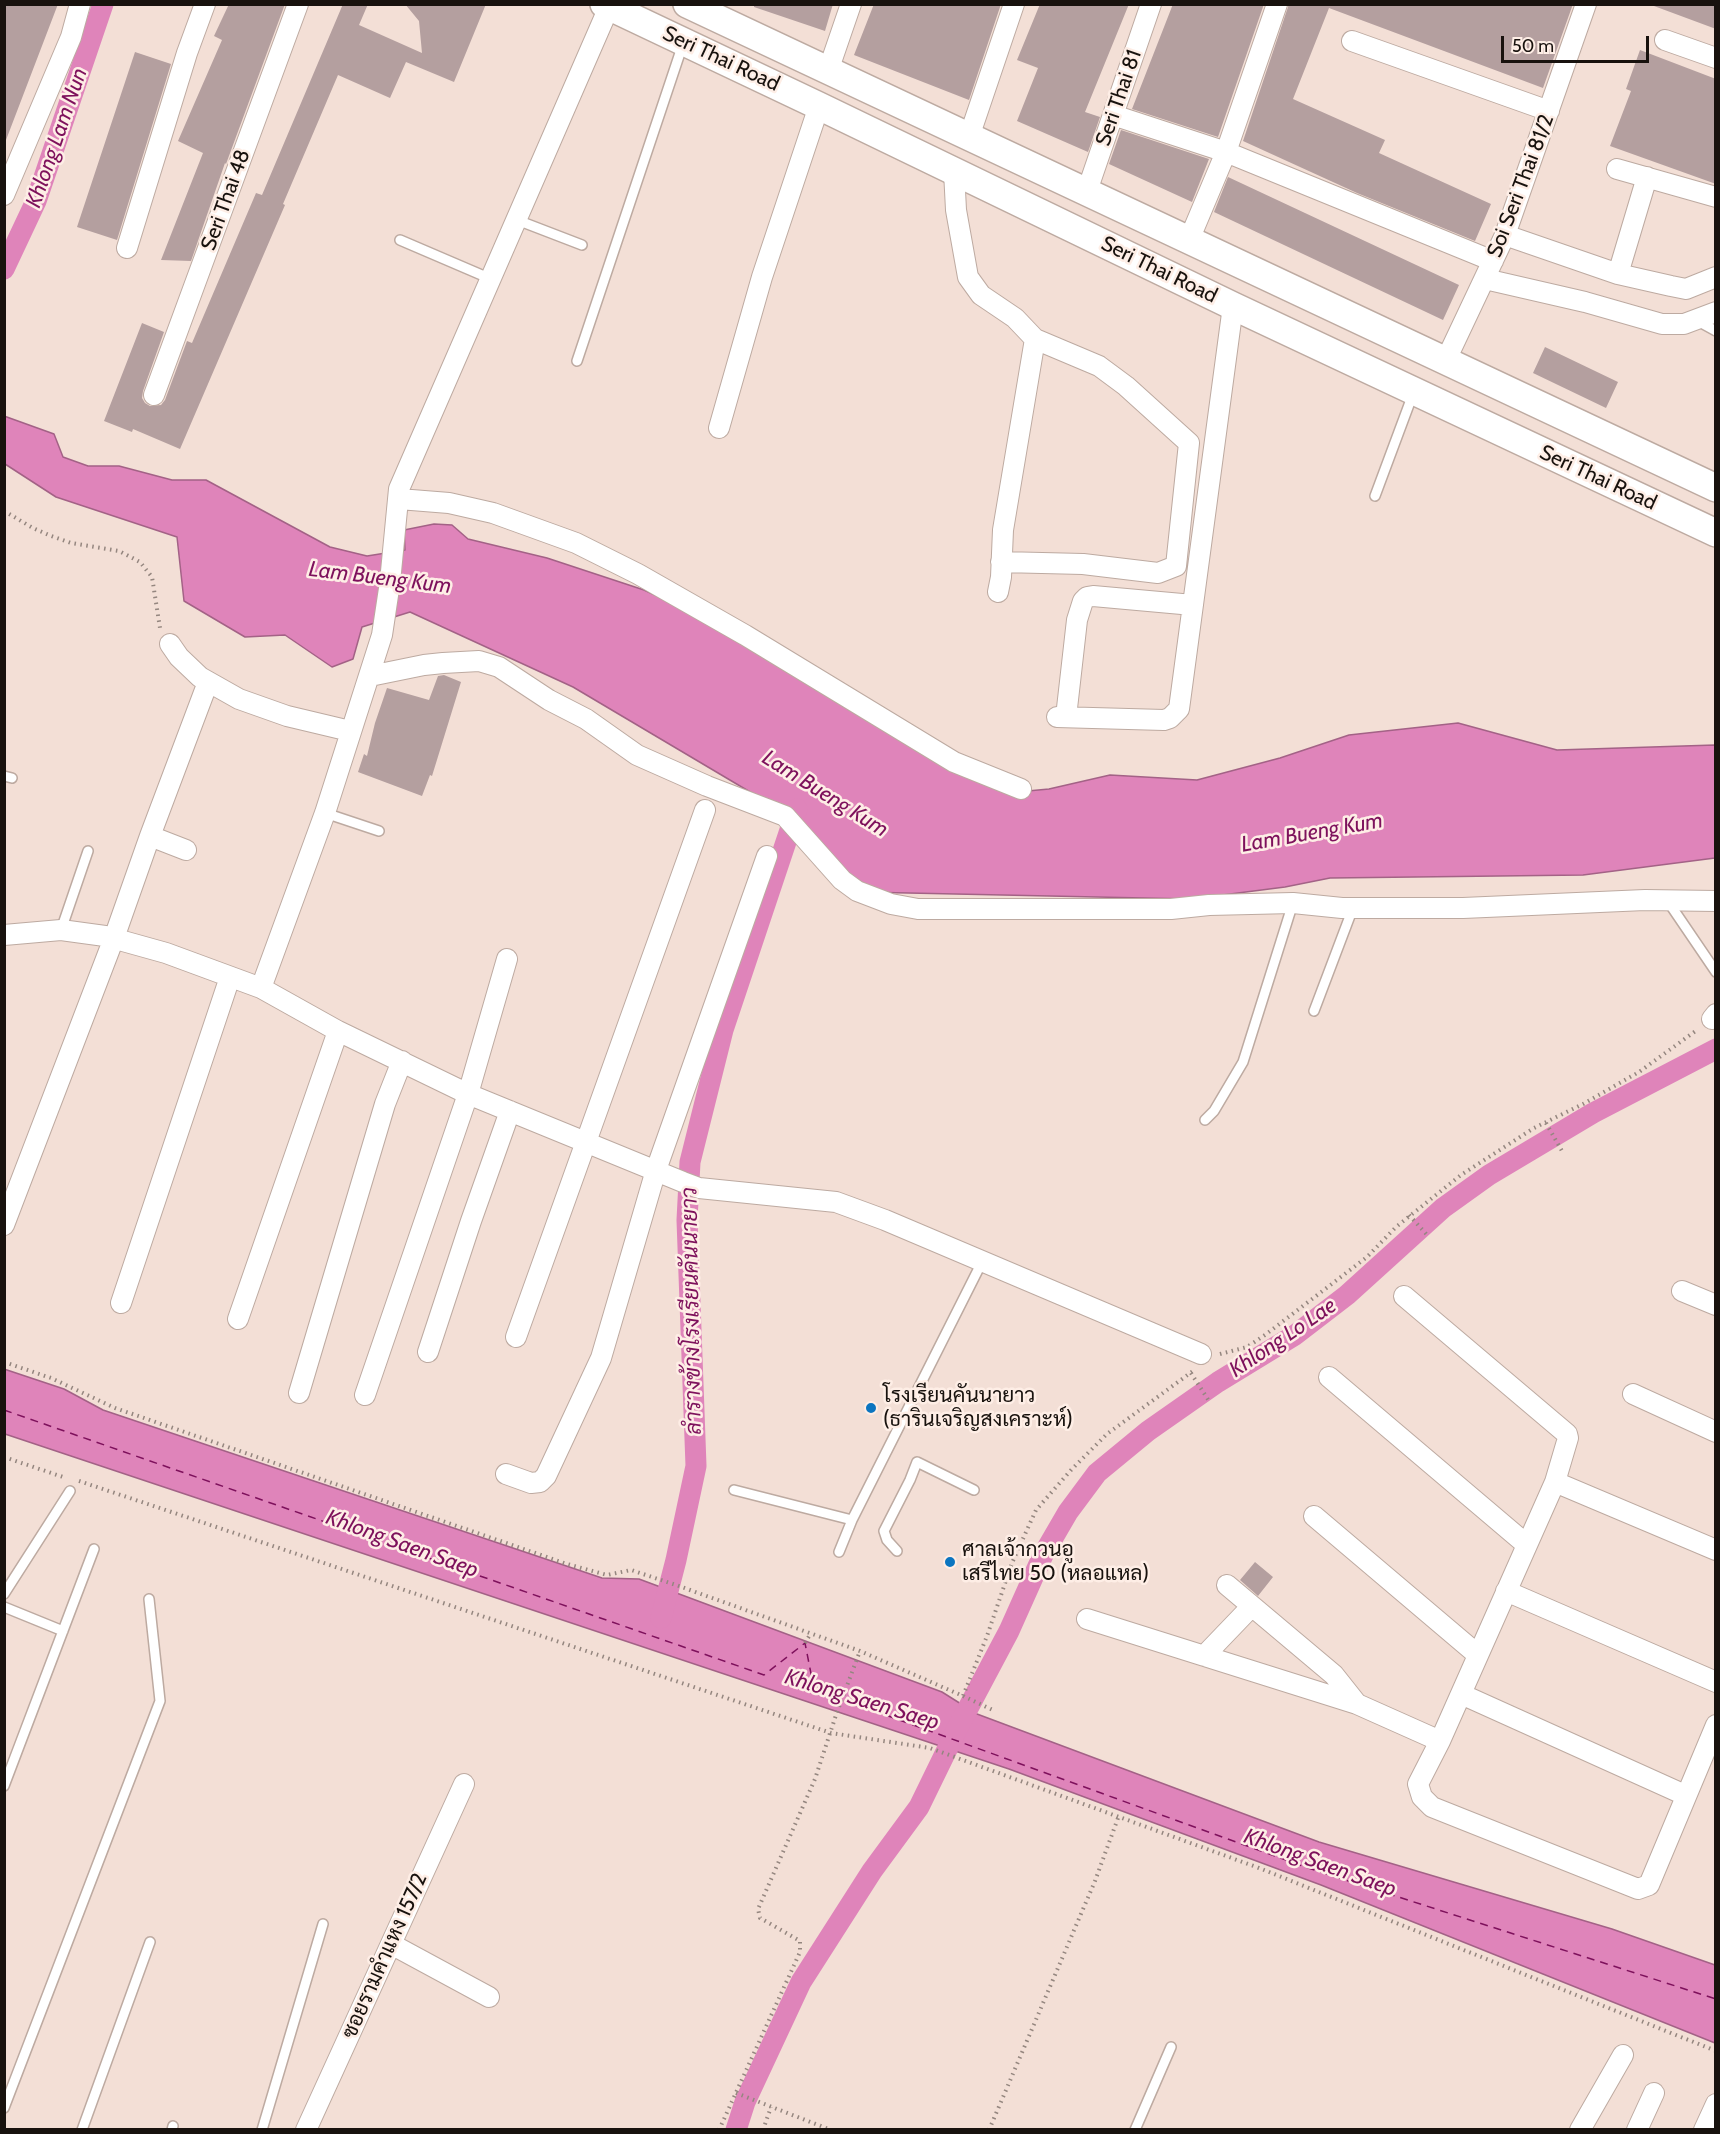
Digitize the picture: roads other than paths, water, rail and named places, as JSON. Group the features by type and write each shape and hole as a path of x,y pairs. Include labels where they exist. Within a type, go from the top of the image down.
{"main road":[{"name":"Seri Thai Road","path":"687,4 1716,488"},
{"name":"Seri Thai Road","path":"606,6 1414,392 1716,533"}],"street":[{"path":"4,195 71,37 80,4"},
{"path":"126,248 187,53 206,4"},
{"name":"Seri Thai 48","path":"154,395 298,4"},
{"path":"828,71 851,4"},
{"path":"969,136 1014,4"},
{"name":"Seri Thai 81","path":"1087,191 1151,4"},
{"path":"1189,240 1226,152 1277,4"},
{"name":"Soi Seri Thai 81/2","path":"1445,362 1505,235 1586,4"},
{"path":"261,988 325,813 382,635 390,582 399,489 517,220 606,6"},
{"path":"1665,40 1716,58"},
{"path":"1352,41 1549,111"},
{"path":"719,428 762,277 819,106"},
{"path":"1113,115 1226,152 1489,270 1585,302 1662,324 1684,324 1716,312"},
{"path":"1617,169 1716,197"},
{"path":"954,171 956,210 968,277 981,295 1015,318 1035,339 1099,366 1126,386 1188,443 1176,566 1158,573 1083,564 1001,562"},
{"path":"1618,274 1647,177"},
{"path":"1505,235 1618,274 1686,288 1716,277"},
{"path":"1193,605 1087,597 1083,601 1077,620 1062,717 1164,720 1179,709 1180,703 1233,306"},
{"path":"998,592 1001,577 1002,530 1035,339"},
{"path":"399,503 420,499 449,503 493,513 576,543 638,574 954,762 1022,789"},
{"path":"170,644 179,657 200,677 239,699 287,716 350,731"},
{"path":"370,676 430,664 471,661 489,664 510,673 549,699 586,719 637,755 707,786 781,814 853,889 873,898 918,909 1171,909 1209,905 1293,903 1353,908 1463,908 1667,900 1716,901"},
{"path":"4,1225 114,938 208,682"},
{"path":"516,1337 588,1142 705,810"},
{"path":"150,836 186,850"},
{"path":"506,1474 531,1483 540,1482 546,1476 601,1358 656,1170 767,856"},
{"path":"4,935 61,930 114,938 166,952 261,988 338,1031 468,1094 691,1185 836,1202 885,1220 1204,1360"},
{"path":"365,1395 468,1094 507,959"},
{"path":"121,1303 230,977"},
{"path":"238,1319 338,1031"},
{"path":"299,1393 385,1104 402,1061"},
{"path":"428,1352 510,1111"},
{"path":"1682,1291 1716,1305"},
{"path":"1404,1296 1567,1434 1568,1443 1555,1482 1440,1741 1418,1784 1422,1797 1432,1807 1638,1888 1649,1885 1716,1725"},
{"path":"1329,1377 1527,1545"},
{"path":"1633,1394 1716,1432"},
{"path":"1555,1482 1716,1550"},
{"path":"1314,1516 1478,1655"},
{"path":"1227,1585 1334,1675 1357,1704"},
{"path":"1506,1591 1716,1682"},
{"path":"1204,1656 1252,1605"},
{"path":"1087,1619 1357,1704 1440,1741"},
{"path":"1461,1694 1685,1795"},
{"name":"ซอยรามคำแหง 157/2","path":"306,2130 464,1784"},
{"path":"391,1944 489,1997"},
{"path":"1580,2130 1623,2055"},
{"path":"1637,2130 1654,2093"},
{"path":"1704,2130 1716,2104"}],"lane":[{"path":"577,361 684,42"},
{"path":"517,220 582,245"},
{"path":"400,240 491,279"},
{"path":"1694,319 1716,331"},
{"path":"1375,496 1414,392"},
{"path":"325,813 379,831"},
{"path":"61,930 88,851"},
{"path":"1667,900 1716,972"},
{"path":"1205,1120 1214,1112 1243,1062 1293,903"},
{"path":"1314,1011 1353,908"},
{"path":"839,1552 852,1520 982,1262"},
{"path":"890,1444 901,1451"},
{"path":"897,1551 887,1540 884,1531 910,1480 915,1460 974,1490"},
{"path":"734,1490 852,1520"},
{"path":"4,1594 70,1491"},
{"path":"4,1786 94,1549"},
{"path":"4,2108 160,1701 149,1599"},
{"path":"4,1607 63,1630"},
{"path":"262,2130 323,1924"},
{"path":"82,2130 150,1942"},
{"path":"1135,2130 1171,2047"}],"water":[{"name":"Lam Bueng Kum","path":"4,416 54,434 63,457 88,466 119,466 172,480 206,480 330,547 367,556 405,550 404,530 434,524 452,525 468,539 547,558 644,590 721,625 1017,792 1049,789 1110,775 1197,780 1280,758 1349,735 1458,723 1557,750 1715,745 1715,858 1583,875 1330,878 1285,887 1191,899 861,892 767,802 573,687 410,612 362,627 353,659 332,667 285,635 245,637 184,601 177,537 56,497 5,464"},
{"name":"Khlong Saen Saep","path":"4,1369 64,1389 103,1410 602,1578 639,1579 942,1692 977,1714 1319,1842 1612,1929 1715,1965 1715,2043 1321,1885 1009,1769 5,1434"}],"waterway":[{"name":"Khlong Lam Nun","path":"4,269 36,201 103,4"},
{"name":"ลำรางข้างโรงเรียนคันนายาว","path":"661,1618 696,1466 687,1220 690,1162 723,1030 797,809"},
{"name":"Khlong Lo Lae","path":"736,2130 745,2102 801,1982 872,1871 919,1807 1009,1631 1043,1555 1068,1512 1097,1473 1148,1431 1218,1382 1295,1335 1347,1295 1443,1208 1489,1175 1593,1113 1716,1049"}],"place":[{"name":"โรงเรียนคันนายาว (ธารินเจริญสงเคราะห์)","path":"871,1408"},
{"name":"ศาลเจ้ากวนอู เสรีไทย 50 (หลอแหล)","path":"950,1562"}]}
